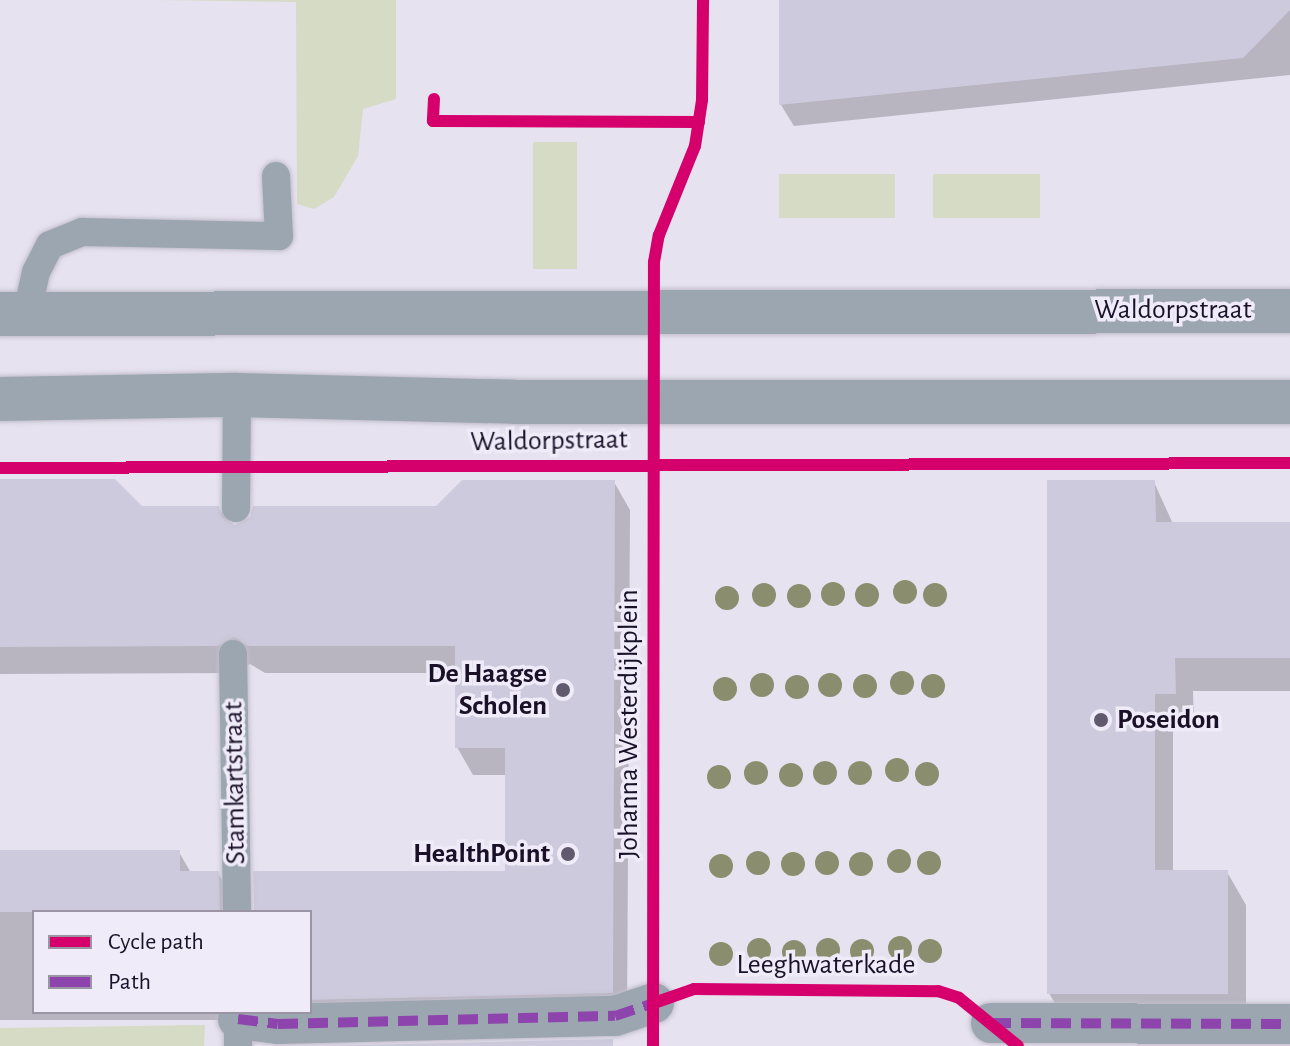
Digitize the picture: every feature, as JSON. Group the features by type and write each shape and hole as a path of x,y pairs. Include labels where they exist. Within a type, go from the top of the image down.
{"street":[{"name":"Waldorpstraat","path":"13,313 1290,311"},
{"name":"Waldorpstraat","path":"0,399 237,395 515,402 1290,402"},
{"path":"238,1026 615,1016 654,1003"},
{"path":"991,1023 1290,1024"}],"lane":[{"path":"13,313 50,245 82,232 279,236 276,176"},
{"path":"236,508 237,395"},
{"name":"Stamkartstraat","path":"233,654 237,910"}],"green space":[{"path":"158,0 396,0 396,99 363,109 358,156 334,197 314,209 297,204 296,2"},
{"path":"533,142 577,142 577,269 533,269"},
{"path":"779,174 895,174 895,218 779,218"},
{"path":"933,174 1040,174 1040,218 933,218"},
{"path":"205,1025 204,1046 0,1046 0,1028"}],"building":[{"path":"779,0 1290,0 1290,10 1243,58 779,105"},
{"path":"0,479 115,479 142,506 219,506 222,517 235,525 250,517 253,506 436,506 462,480 615,480 613,993 312,1000 312,910 254,910 253,871 505,871 505,748 455,748 455,646 248,646 234,637 218,646 0,647"},
{"name":"Poseidon","path":"1047,480 1155,480 1156,522 1290,522 1290,658 1175,658 1176,694 1155,694 1155,870 1228,870 1228,994 1047,994"},
{"path":"0,850 180,850 180,871 219,871 220,910 0,912"},
{"path":"613,1039 613,1046 320,1046"}],"marked path":[{"path":"238,1019 278,1024 615,1016 654,1003"},
{"path":"991,1023 1290,1024"}],"cycle path":[{"name":"Johanna Westerdijkplein","path":"653,1046 654,262 659,235 695,146 702,100 703,0"},
{"path":"434,99 433,121 699,122"},
{"path":"0,468 1290,463"},
{"name":"Leeghwaterkade","path":"654,1003 694,989 938,991 959,998 1018,1046"}],"place":[{"name":"De Haagse Scholen","path":"563,690"},
{"name":"Poseidon","path":"1101,720"},
{"name":"HealthPoint","path":"568,854"}]}
